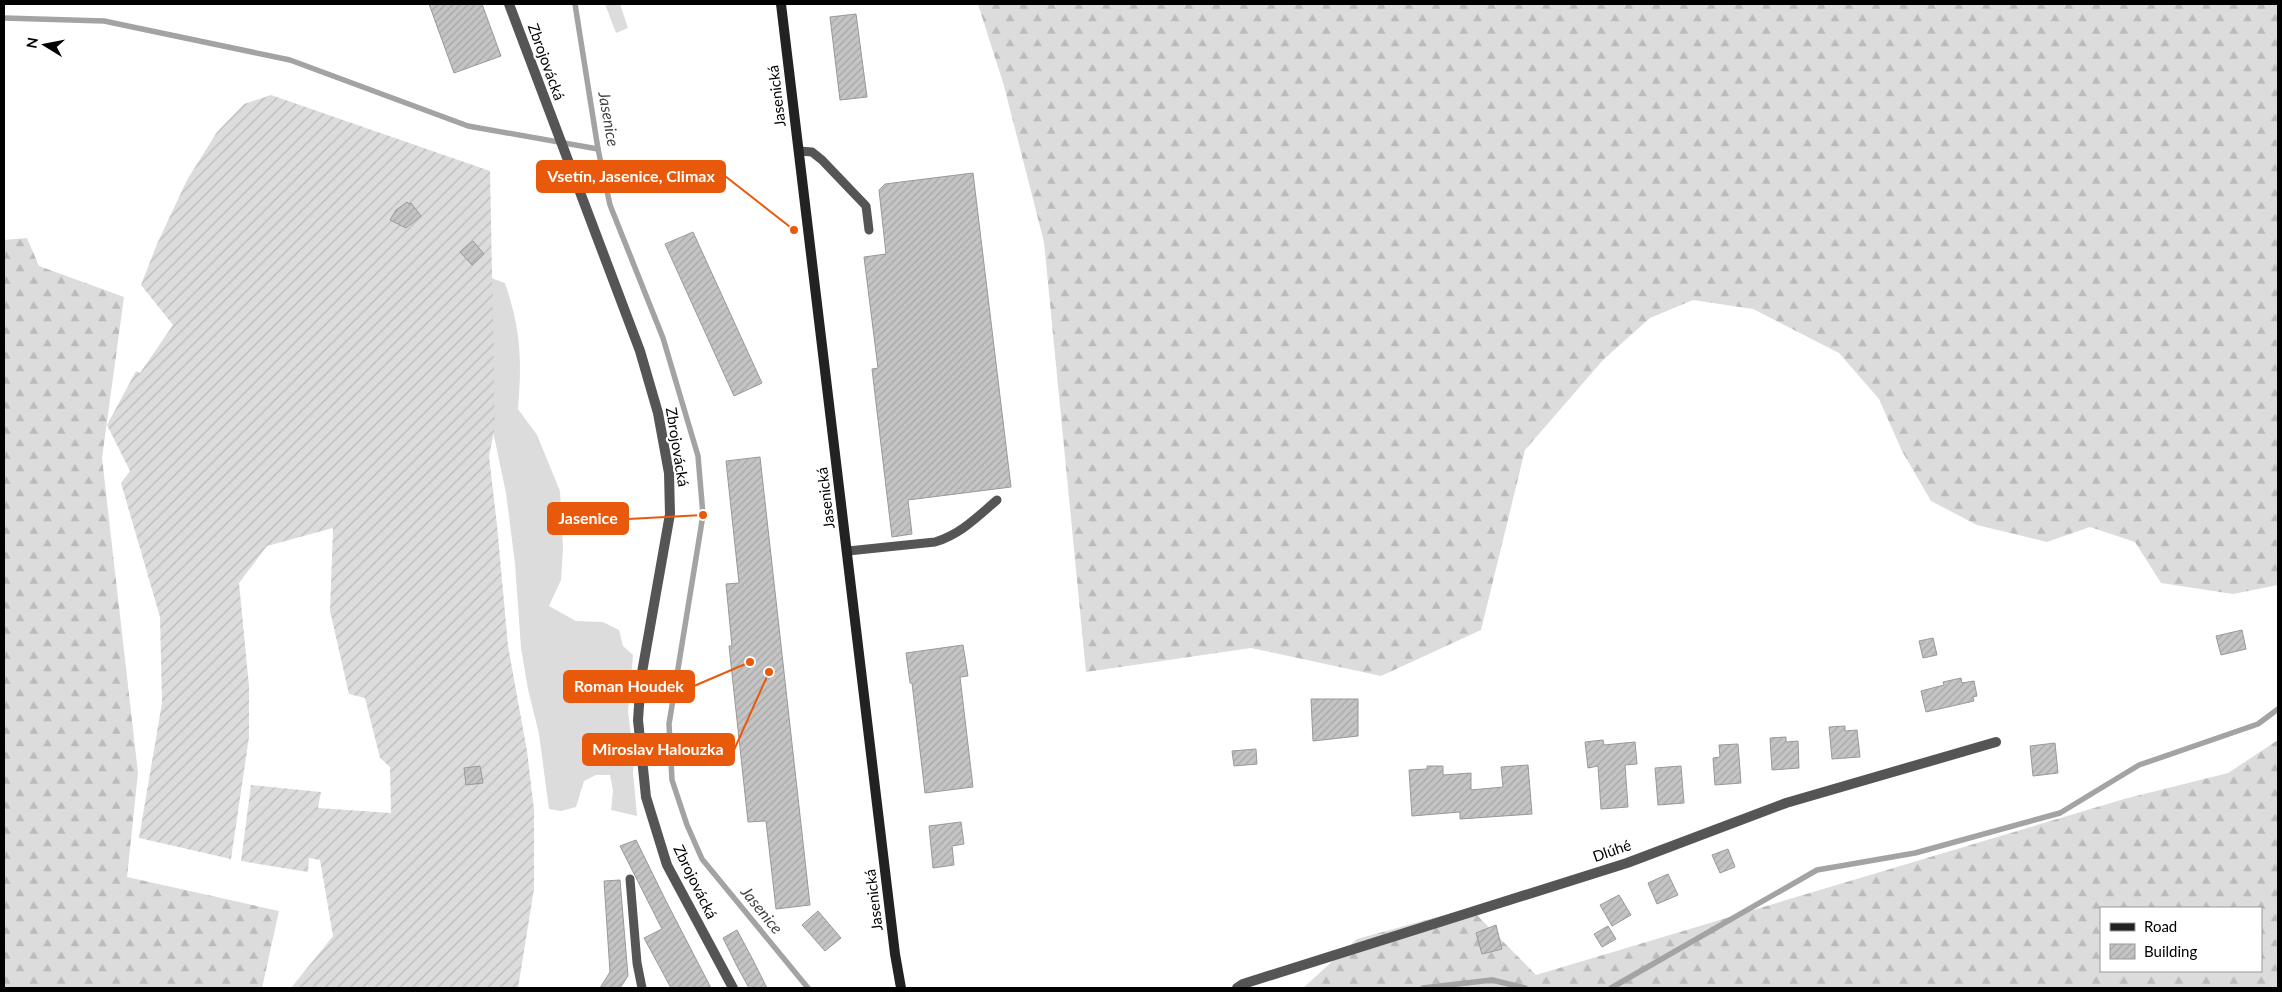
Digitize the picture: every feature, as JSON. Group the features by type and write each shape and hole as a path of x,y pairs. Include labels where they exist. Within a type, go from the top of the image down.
{"street":[{"name":"Zbrojovácká","path":"509,4 640,351 658,413 669,473 670,514 641,686 638,720 646,797 667,865 733,988"},
{"name":"Jasenická","path":"781,4 901,988"},
{"name":"Dlúhé","path":"1237,988 1243,984 1627,862 1786,802 1996,742"}],"lane":[{"path":"799,151 812,152 822,160 866,206 870,230"},
{"path":"848,551 944,540 962,530 998,500"},
{"path":"630,879 637,963 642,988"}],"green space":[{"path":"605,4 620,4 628,28 616,33"},
{"path":"978,4 2278,4 2278,585 2233,594 2161,583 2135,542 2090,527 2047,542 1977,525 1931,501 1902,451 1879,399 1839,353 1753,309 1693,300 1650,318 1603,360 1525,450 1481,630 1381,676 1251,648 1086,672 1044,242 1004,86"},
{"path":"271,95 490,171 495,426 489,456 508,646 527,751 534,810 534,889 518,988 291,988 333,936 320,860 309,858 308,872 241,861 251,785 321,792 318,808 391,813 390,767 380,758 365,698 349,694 330,611 333,528 267,546 239,583 249,686 249,737 231,859 139,838 162,703 160,617 121,483 130,471 107,425 136,371 140,373 173,325 141,285 157,244 187,180 217,132 244,104"},
{"path":"27,238 39,266 124,297 102,458 138,773 127,877 279,911 262,988 4,988 4,240"},
{"path":"491,278 505,283 514,316 520,360 518,409 537,435 560,491 563,548 561,580 549,606 576,621 603,622 619,630 623,646 633,655 628,712 634,759 633,772 637,816 611,810 613,791 610,775 596,775 584,781 576,807 561,811 549,809 539,734 528,689 521,648 515,564 506,493 489,412"},
{"path":"2278,740 2278,988 1303,988 1357,939 1470,908 1536,975 2124,799 2228,773"}],"building":[{"path":"429,4 482,4 501,56 454,73"},
{"path":"856,14 867,97 840,100 830,17"},
{"path":"973,173 1011,487 908,500 912,534 892,537 872,369 878,368 864,257 886,254 879,190 885,184"},
{"path":"407,202 411,203 421,216 406,228 390,220 396,210"},
{"path":"693,232 762,383 734,396 665,244"},
{"path":"473,241 484,254 472,265 460,252"},
{"path":"760,457 810,905 776,909 766,821 748,822 729,646 732,646 726,584 739,583 726,461"},
{"path":"2242,630 2246,649 2221,655 2216,636"},
{"path":"1933,638 1937,655 1923,658 1919,641"},
{"path":"963,645 968,676 960,677 973,787 925,793 912,683 910,683 906,653"},
{"path":"1961,678 1962,683 1974,681 1977,696 1973,697 1974,701 1926,712 1921,691 1944,685 1943,682"},
{"path":"1311,699 1358,699 1358,736 1313,741"},
{"path":"1845,726 1845,731 1857,730 1860,757 1832,759 1829,727"},
{"path":"1786,737 1786,742 1798,741 1799,768 1772,770 1770,738"},
{"path":"1603,740 1604,745 1635,742 1637,764 1625,765 1628,807 1601,809 1598,766 1588,768 1585,742"},
{"path":"2055,743 2058,773 2033,776 2030,746"},
{"path":"1738,744 1741,783 1715,785 1713,758 1720,757 1719,745"},
{"path":"1256,749 1257,764 1234,766 1232,751"},
{"path":"1528,765 1532,814 1460,819 1460,812 1412,816 1409,770 1427,769 1427,766 1443,766 1443,775 1471,773 1471,790 1503,787 1501,767"},
{"path":"480,766 483,783 466,785 464,768"},
{"path":"1681,766 1684,803 1658,805 1655,768"},
{"path":"961,822 964,844 952,846 954,865 933,868 929,826"},
{"path":"636,840 711,988 671,988 644,938 662,929 620,846"},
{"path":"1728,849 1735,867 1720,873 1712,855"},
{"path":"1668,874 1678,895 1657,904 1648,883"},
{"path":"620,880 628,976 620,988 600,988 610,972 604,881"},
{"path":"1619,895 1631,915 1612,926 1600,905"},
{"path":"818,911 841,938 825,951 802,925"},
{"path":"1496,925 1502,949 1482,954 1476,933"},
{"path":"1608,926 1616,939 1602,947 1594,934"},
{"path":"737,930 767,988 749,988 738,968 723,938"}],"waterway":[{"name":"Jasenice","path":"575,4 598,149 610,205 663,338 698,456 703,515 669,724 672,780 687,825 702,859 808,988"},
{"path":"4,18 104,21 290,60 468,126 598,149"},
{"path":"1611,988 1817,870 1915,853 2060,813 2139,765 2258,724 2278,709"},
{"path":"1423,988 1492,980 1525,988"}],"place":[{"name":"Vsetín, Jasenice, Climax","path":"794,230"},
{"name":"Jasenice","path":"703,515"},
{"name":"Roman Houdek","path":"750,662"},
{"name":"Miroslav Halouzka","path":"769,672"}]}
